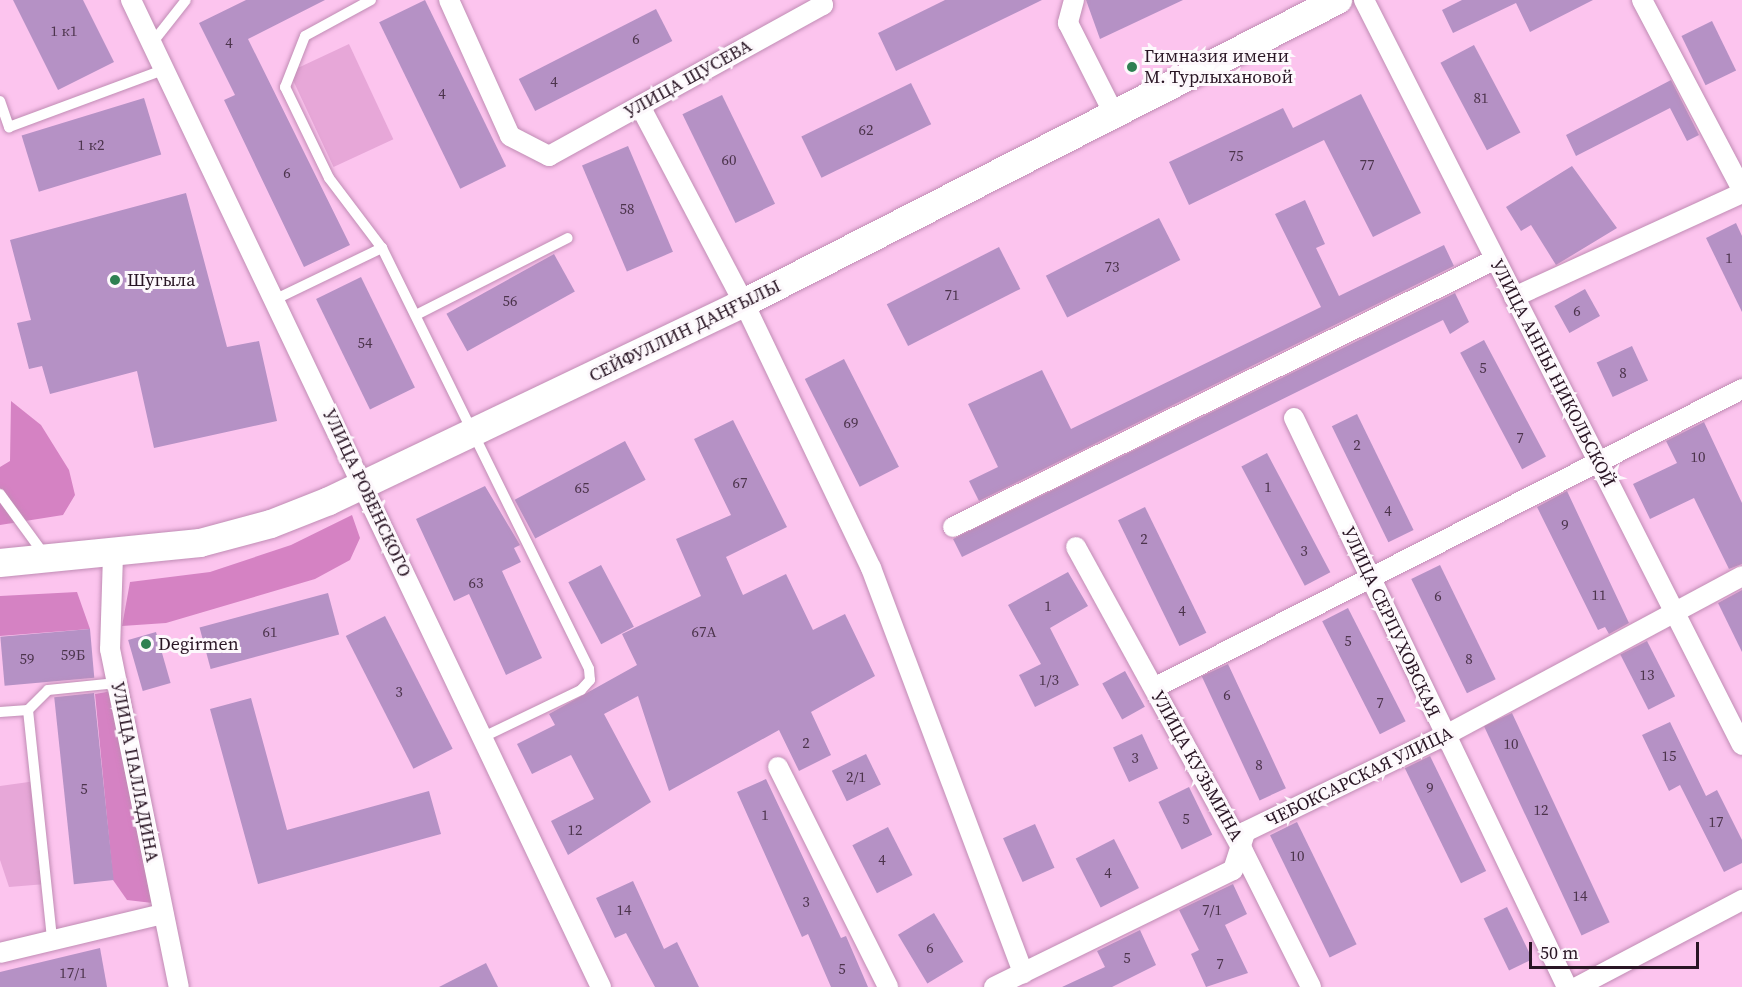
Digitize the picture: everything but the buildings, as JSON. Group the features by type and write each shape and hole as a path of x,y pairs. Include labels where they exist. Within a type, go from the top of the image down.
{"main road":[{"name":"СЕЙФУЛЛИН ДАҢҒЫЛЫ","path":"0,563 113,555 200,543 272,524 364,485 474,434 744,303 1113,112 1338,0"}],"street":[{"name":"УЛИЦА РОВЕНСКОГО","path":"132,0 364,485 479,739 601,987"},
{"name":"УЛИЦА ЩУСЕВА","path":"449,0 510,136 549,156 823,5 821,0"},
{"path":"1074,0 1068,23 1113,112"},
{"name":"УЛИЦА АННЫ НИКОЛЬСКОЙ","path":"1364,0 1742,745"},
{"path":"1514,297 1742,191 1642,0"},
{"path":"640,106 744,303 871,568 1023,973"},
{"path":"953,527 1494,260"},
{"path":"1154,688 1372,579 1598,459 1742,389"},
{"name":"УЛИЦА СЕРПУХОВСКАЯ","path":"1294,418 1372,579 1444,736 1567,987"},
{"name":"УЛИЦА КУЗЬМИНА","path":"1077,547 1242,849 1311,987"},
{"name":"УЛИЦА ПАЛЛАДИНА","path":"113,555 110,649 179,987"},
{"name":"ЧЕБОКСАРСКАЯ УЛИЦА","path":"994,987 1233,870 1242,849 1245,832 1444,736 1675,609 1742,576"},
{"path":"778,767 888,987"},
{"path":"1577,987 1742,900"},
{"path":"0,953 163,914"}],"lane":[{"path":"153,42 186,0"},
{"path":"371,0 305,36 285,87 329,178 382,248 589,669 590,680 479,739"},
{"path":"0,101 9,127 166,69"},
{"path":"416,315 568,238"},
{"path":"276,299 382,248"},
{"path":"0,494 48,560"},
{"path":"0,712 28,710 48,690 117,683"},
{"path":"28,710 52,940"}],"shaded area":[{"path":"349,44 393,139 334,167 289,72"},
{"path":"11,401 41,425 69,470 75,495 63,515 0,525 0,467 10,461"},
{"path":"352,515 360,538 350,560 315,579 166,623 122,626 130,582 210,572 291,545"},
{"path":"77,592 90,629 0,636 0,596"},
{"path":"118,690 161,904 127,900 113,880 95,694"},
{"path":"36,781 46,884 9,887 0,860 0,786"}],"place":[{"name":"Гимназия имени М. Турлыхановой","path":"1132,67"},
{"name":"Шугыла","path":"115,280"},
{"name":"Degirmen","path":"146,644"}]}
